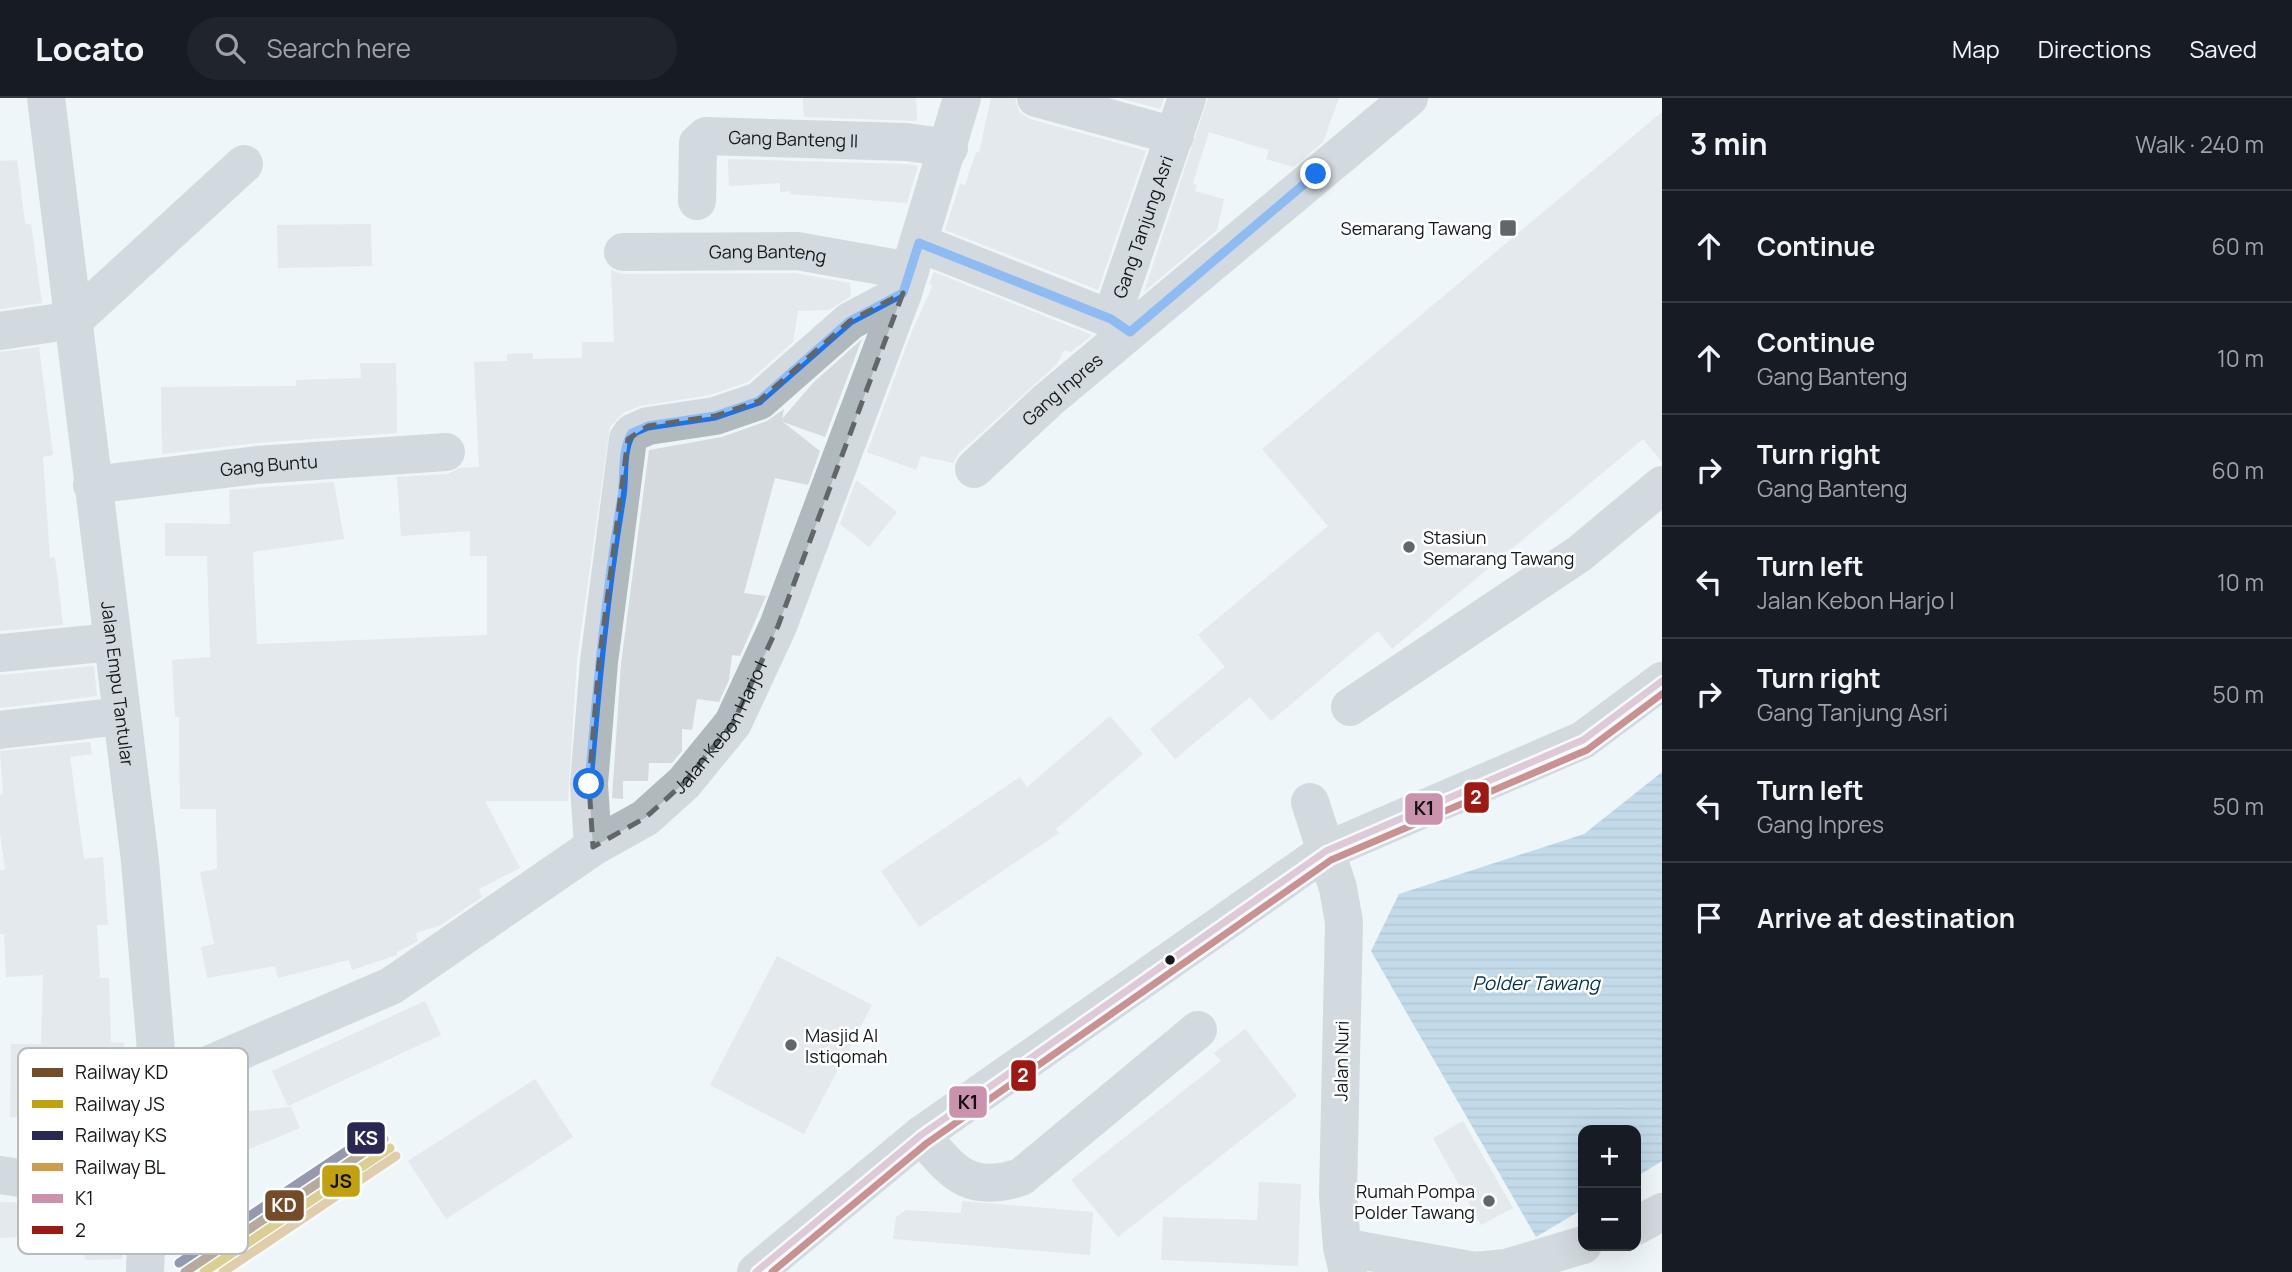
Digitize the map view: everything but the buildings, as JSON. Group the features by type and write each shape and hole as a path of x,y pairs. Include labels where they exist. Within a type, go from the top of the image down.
{"street":[{"name":"Jalan Empu Tantular","path":"46,98 140,861 156,1048"},
{"name":"Jalan Kebon Harjo I","path":"247,1048 391,986 593,847 655,809 684,783 733,723 778,626 911,269 962,98"},
{"path":"1036,98 1175,136"},
{"name":"Gang Tanjung Asri","path":"911,269 1120,326 1187,98"},
{"name":"Gang Inpres","path":"975,469 1048,400 1120,326 1409,98"},
{"name":"Gang Banteng II","path":"696,201 698,143 706,136 907,142 949,148"},
{"path":"0,331 74,320 244,164"},
{"name":"Gang Banteng","path":"623,252 797,251 911,269"},
{"path":"593,847 589,784 599,663 628,439 632,433 648,426 715,416 759,401 911,269"},
{"name":"Gang Buntu","path":"92,485 257,465 446,452"},
{"path":"1350,707 1579,554 1662,485"},
{"path":"0,653 112,642"},
{"path":"756,1272 921,1135 1326,851 1583,740 1662,681"},
{"path":"0,730 121,716"},
{"name":"Jalan Nuri","path":"1310,802 1338,888 1344,922 1338,1195 1345,1260"},
{"path":"921,1135 947,1164 969,1180 995,1186 1021,1178 1198,1030"},
{"path":"0,1175 18,1178"},
{"path":"1641,1223 1662,1212"},
{"path":"1345,1260 1475,1271 1506,1268 1578,1246"},
{"name":"Jalan Empu Tantular","path":"145,1272 146,1254"}],"highlighted area":[{"path":"903,293 778,626 733,723 684,783 645,818 593,847 589,784 599,662 628,439 648,426 715,416 759,401 850,321"}],"water":[{"name":"Polder Tawang","path":"1662,772 1662,1161 1641,1174 1641,1125 1578,1125 1578,1212 1536,1237 1371,951 1399,894 1584,834"}],"rail line":[{"name":"KS","path":"248,1217 378,1130"},
{"name":"KD","path":"248,1230 384,1139"},
{"name":"JS","path":"248,1243 390,1148"},
{"name":"BL","path":"223,1272 396,1156"},
{"name":"KS","path":"179,1263 192,1254"},
{"name":"KD","path":"185,1272 212,1254"},
{"name":"JS","path":"204,1272 231,1254"}],"transit line":[{"name":"K1","path":"756,1272 921,1135 1326,851 1583,740 1662,681"},
{"name":"2","path":"772,1272 927,1143 1331,860 1587,750 1662,694"}],"place":[{"name":"Semarang Tawang","path":"1508,228"},
{"name":"Stasiun Semarang Tawang","path":"1409,547"},
{"name":"Masjid Al Istiqomah","path":"791,1045"},
{"name":"Rumah Pompa Polder Tawang","path":"1489,1201"}],"route":[{"path":"589,784 599,663 616,522 622,496 628,439 632,433 648,426 715,416 759,401 809,360 850,321 903,293 919,243 1111,319 1130,332 1316,174"}]}
